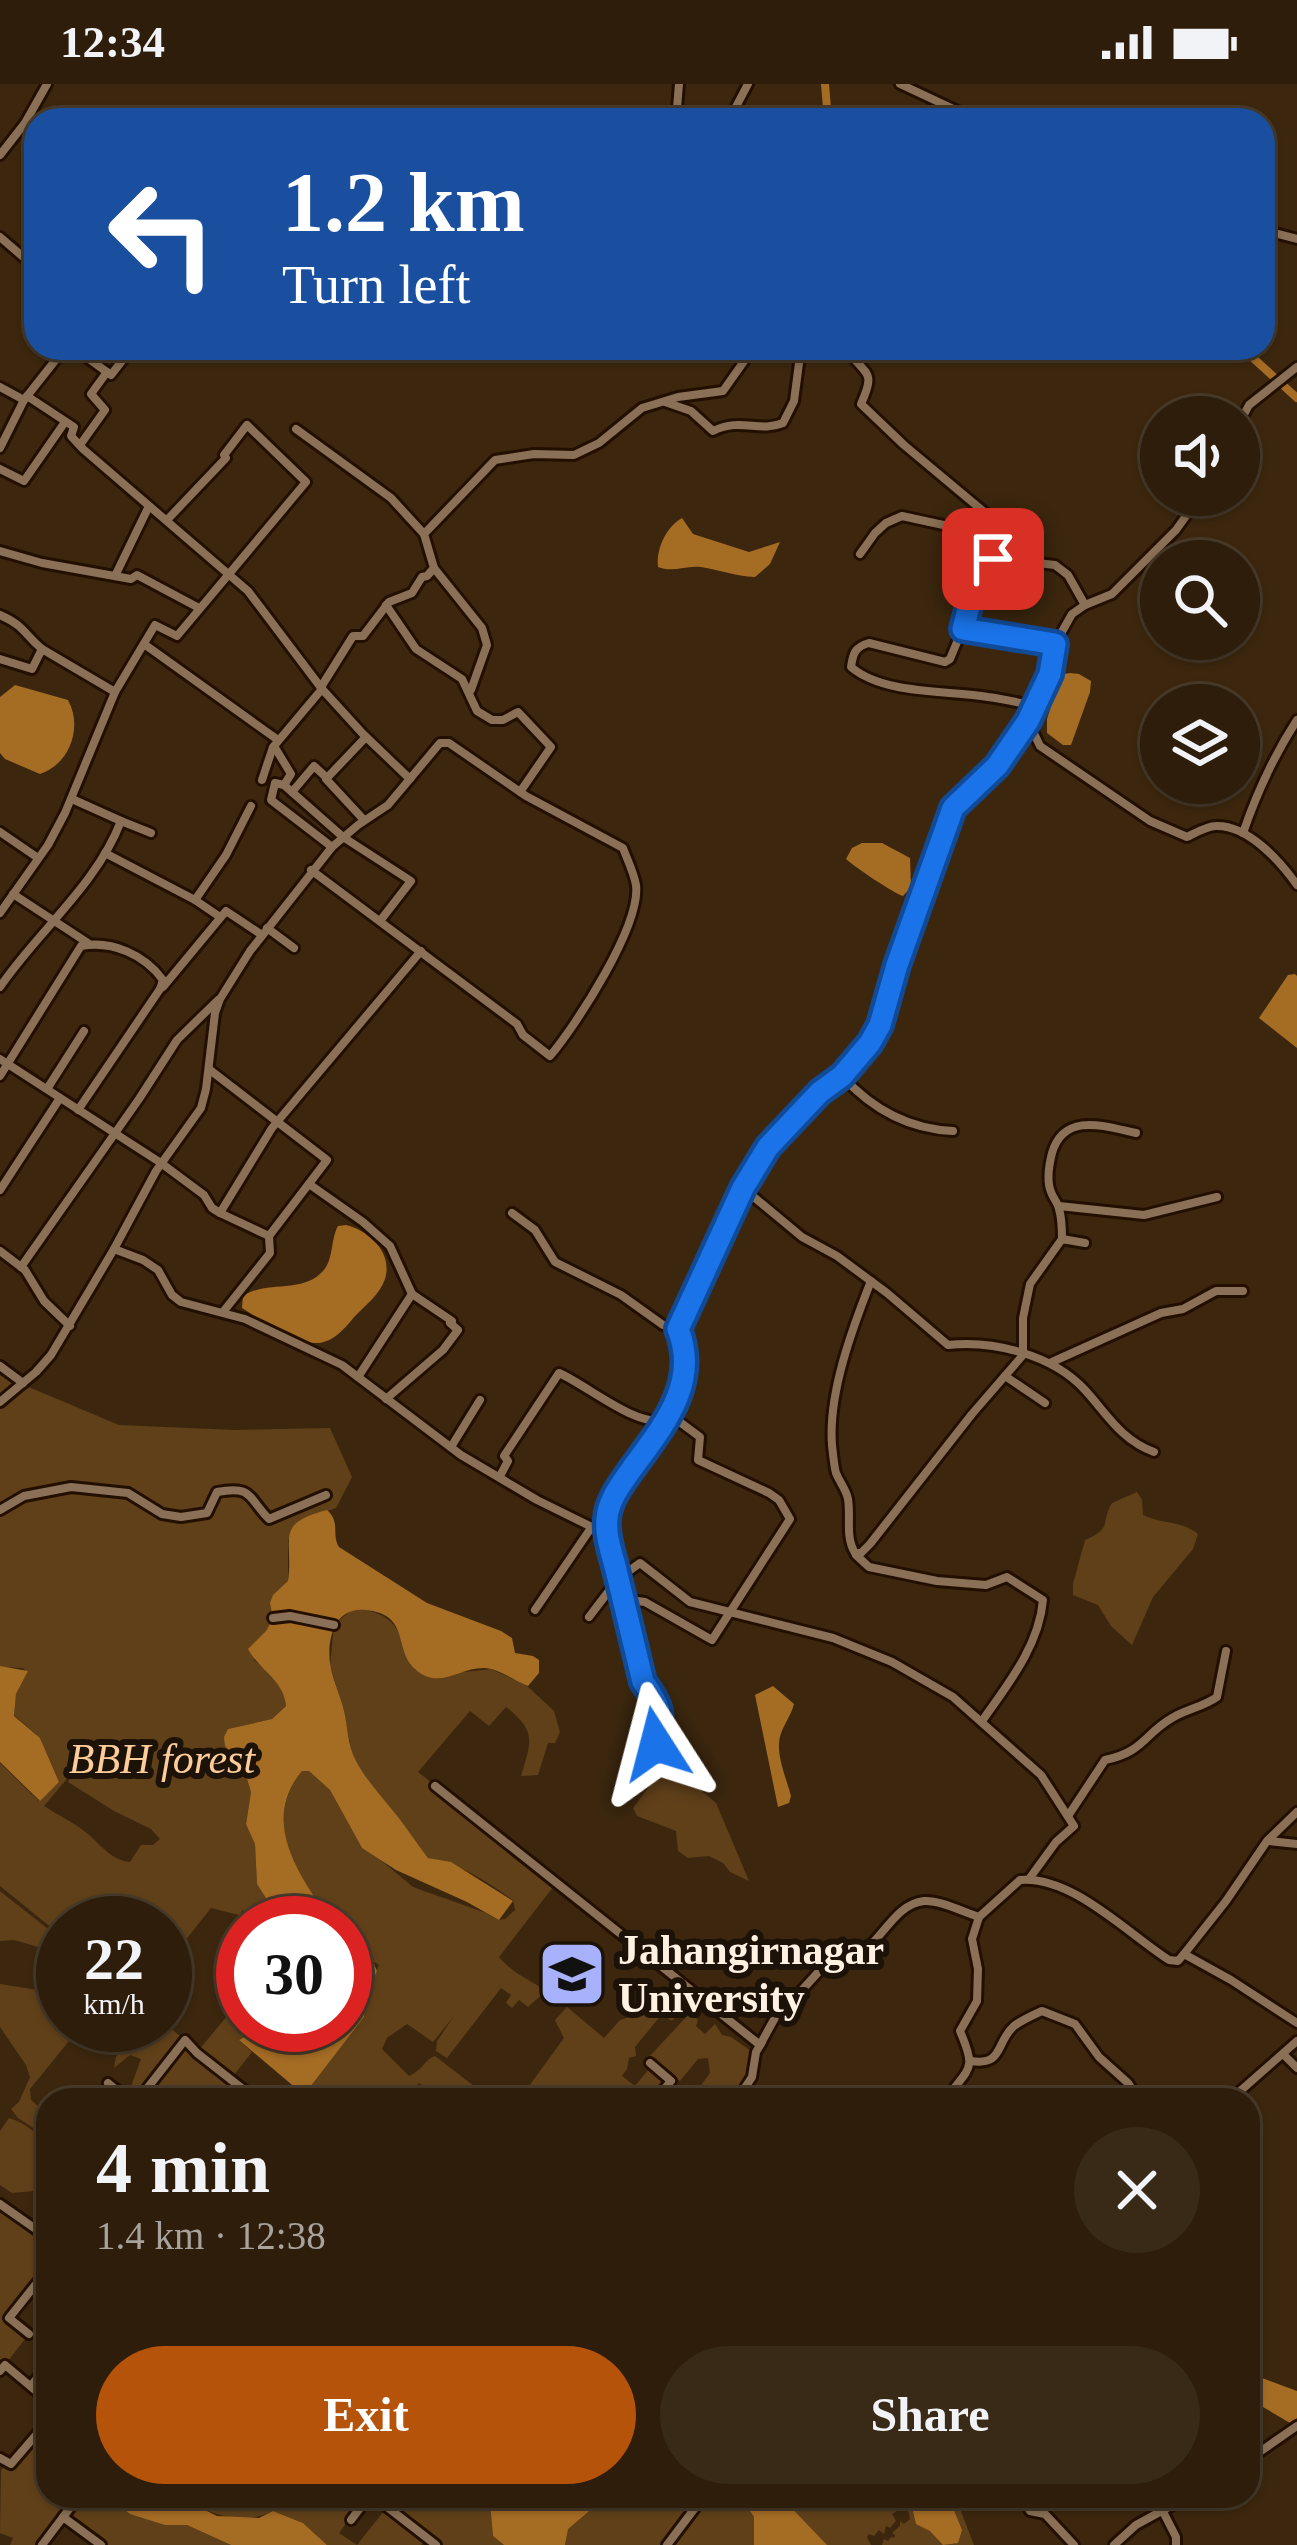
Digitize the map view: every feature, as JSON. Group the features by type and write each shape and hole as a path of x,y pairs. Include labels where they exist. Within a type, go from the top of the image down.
{"street":[{"path":"900,84 951,108"},
{"path":"0,155 24,124"},
{"path":"0,237 24,258"},
{"path":"0,448 26,398 59,360"},
{"path":"88,360 111,375 123,360"},
{"path":"424,535 495,460 583,452 642,408 723,391 745,360"},
{"path":"663,402 691,411 713,431 743,423 771,428 783,423 794,401 799,360"},
{"path":"856,360 871,383 861,404 989,516 978,536 999,549 1055,566 1068,575 1085,604"},
{"path":"1260,397 1294,370"},
{"path":"80,446 105,410 91,394 107,372"},
{"path":"0,387 74,428 71,436 80,446 248,591 321,688 410,779"},
{"path":"0,469 24,481 65,422"},
{"path":"0,913 72,799 115,692 155,625 177,636 306,482 248,425 226,458 167,520"},
{"path":"296,429 391,498 424,535 434,568 482,628 487,645 469,695"},
{"path":"115,576 149,506"},
{"path":"860,554 886,523 902,516 980,533"},
{"path":"656,1744 662,1718 643,1682 608,1534 609,1507 668,1418 687,1370 678,1329 743,1188 768,1147 820,1092 842,1076 880,1025 953,808 997,766 1028,721 1050,674 1055,644 1072,614 1112,594 1186,516"},
{"path":"999,549 972,595 950,659 946,662 869,643 853,653 850,667 873,680 898,686 1035,706"},
{"path":"0,551 131,579 137,575 199,608"},
{"path":"262,779 276,743 321,688 353,636 363,636 386,605 412,593 434,568"},
{"path":"386,605 416,649 462,679 477,711 503,720 518,712 550,747 520,792"},
{"path":"0,615 29,632 42,649 115,692"},
{"path":"963,629 1055,644"},
{"path":"144,644 276,743 291,774 288,789"},
{"path":"0,659 32,669 42,649"},
{"path":"1243,833 1260,784 1297,720"},
{"path":"1028,721 1040,746 1150,821 1187,837 1215,826 1243,833 1282,864 1297,885"},
{"path":"327,778 366,737"},
{"path":"21,1267 177,1040 220,999 311,870 343,837 388,805 444,742 574,824 623,848 637,887 620,943 573,1028 550,1056 523,1035 517,1024 311,870"},
{"path":"288,789 314,766 364,820"},
{"path":"332,847 271,800 275,783 343,837 411,881 380,921"},
{"path":"72,799 151,833"},
{"path":"195,900 226,855 251,806"},
{"path":"0,987 105,853 121,821"},
{"path":"0,832 38,858"},
{"path":"105,853 220,917"},
{"path":"13,894 89,944"},
{"path":"78,1110 160,989 226,911 294,948"},
{"path":"0,1076 4,1061 81,946 115,947 134,954 158,972 163,980 160,989"},
{"path":"220,1214 278,1122 421,951"},
{"path":"0,1402 51,1355 161,1163 201,1108 220,999"},
{"path":"47,1089 84,1031"},
{"path":"4,1061 161,1163 204,1195 220,1214 269,1236"},
{"path":"209,1069 327,1160 269,1236 270,1253 224,1312"},
{"path":"842,1076 878,1109 932,1130 953,1131"},
{"path":"0,1190 60,1098"},
{"path":"855,1553 870,1544 1023,1354 1030,1284 1063,1239 1059,1206 1050,1191 1048,1167 1055,1144 1076,1125 1136,1132"},
{"path":"309,1184 390,1246 412,1294 458,1330 386,1399"},
{"path":"743,1188 802,1237 871,1281 948,1345 986,1343 1051,1363 1072,1377 1127,1438 1154,1451"},
{"path":"1059,1206 1144,1215 1217,1197"},
{"path":"512,1213 535,1231 555,1262 678,1329"},
{"path":"1063,1239 1085,1244"},
{"path":"114,1249 158,1270 172,1295 182,1302 245,1319 342,1365 451,1448 537,1500 608,1534"},
{"path":"0,1251 21,1267 44,1301 70,1326"},
{"path":"871,1281 845,1358 833,1414 836,1473 846,1491 848,1536 855,1553 869,1567 937,1581 986,1585 1007,1577 1043,1600 1042,1618 1028,1650 982,1721"},
{"path":"1051,1363 1161,1313 1184,1309 1216,1291 1243,1291"},
{"path":"358,1377 412,1294"},
{"path":"0,1366 22,1384"},
{"path":"500,1477 508,1461 504,1456 560,1373 638,1417 654,1422 668,1418 700,1437 698,1460 769,1492 790,1519 712,1640 645,1602 623,1599"},
{"path":"1005,1376 1045,1403"},
{"path":"451,1448 480,1400"},
{"path":"0,1510 24,1496 71,1487 128,1493 162,1514 181,1516 207,1513 217,1492 235,1488 247,1492 268,1520 326,1495"},
{"path":"535,1610 591,1528"},
{"path":"589,1617 618,1579 640,1563 690,1602 833,1638 892,1662 953,1697 1041,1775 1074,1826 1029,1879"},
{"path":"273,1618 290,1616 334,1625"},
{"path":"1068,1816 1105,1760 1141,1746 1168,1720 1217,1697 1226,1651"},
{"path":"435,1786 760,2045"},
{"path":"971,2061 960,2031 977,2001 972,1939 979,1917 1020,1880 1044,1880 1065,1890 1169,1960 1178,1960 1267,1841 1297,1812"},
{"path":"1267,1841 1297,1844"},
{"path":"745,2088 760,2045 823,1967 859,1957 916,1903 929,1901 979,1917"},
{"path":"1184,1954 1297,2023"},
{"path":"971,2061 991,2060 1016,2025 1042,2011 1075,2024 1085,2041 1131,2088"},
{"path":"144,2088 185,2040 241,2088"},
{"path":"1245,2088 1297,2041"},
{"path":"1284,2055 1297,2068"},
{"path":"954,2088 971,2061"},
{"path":"650,2063 671,2081 665,2088"},
{"path":"108,2083 116,2088"},
{"path":"0,2204 36,2229"},
{"path":"29,2334 9,2318 36,2285"},
{"path":"0,2371 5,2365 36,2390"},
{"path":"31,2386 36,2380"},
{"path":"1260,2452 1297,2426"},
{"path":"0,2458 11,2464 36,2437"},
{"path":"44,2545 72,2508"},
{"path":"351,2520 361,2508"},
{"path":"387,2508 436,2545"},
{"path":"667,2545 695,2508"},
{"path":"1028,2508 1045,2514 1075,2545"},
{"path":"1114,2545 1166,2508"},
{"path":"1162,2510 1177,2537 1176,2545"},
{"path":"64,2518 101,2545"}],"green space":[{"name":"BBH forest","path":"0,1375 119,1425 330,1428 352,1477 336,1508 300,1520 288,1540 288,1581 254,1660 280,1686 286,1706 272,1719 228,1729 251,1792 246,1823 255,1843 257,1884 265,1896 216,1896 216,1909 211,1908 192,1932 192,1896 36,1896 36,1915 0,1886 0,1763 39,1801 59,1782 40,1738 14,1715 16,1694 27,1672 0,1667","holes":["76,1768 68,1782 151,1829 160,1839 153,1845 141,1845 130,1862 123,1861 44,1806"]},
{"path":"1137,1492 1143,1515 1198,1534 1193,1549 1153,1597 1132,1645 1111,1626 1098,1605 1073,1595 1073,1584 1085,1540 1103,1529 1112,1503"},
{"path":"350,1611 378,1614 392,1622 406,1654 464,1672 491,1669 526,1685 554,1711 560,1732 555,1743 548,1743 538,1775 521,1776 529,1737 523,1723 506,1707 489,1726 470,1711 418,1772 557,1882 499,1957 546,1991 528,2007 519,2000 512,2008 506,2003 511,1995 501,1988 447,2058 436,2051 437,2041 454,2016 433,2042 407,2024 387,2038 382,2049 409,2076 435,2056 476,2088 427,2088 419,2083 415,2088 309,2088 337,2052 372,2052 372,1981 379,1965 372,1960 372,1896 314,1896 289,1850 284,1811 302,1771 309,1771 330,1790 362,1848 413,1887 499,1920 515,1910 513,1900 483,1880 428,1858 367,1780 352,1755 330,1666 334,1625"},
{"path":"661,1763 673,1767 716,1803 749,1881 709,1856 688,1858 678,1851 676,1831 637,1816 633,1808"},
{"path":"0,1891 36,1920 36,1946 0,1941"},
{"path":"0,1984 36,1990 36,2052 60,2052 30,2089 36,2104 36,2130 11,2109 30,2077 0,2027"},
{"path":"657,1987 683,2008 672,2021 662,2014 635,2047 636,2056 629,2058 622,2076 635,2086 649,2069 665,2081 659,2088 528,2088 564,2038 555,2020 567,2007 604,2038 620,2020 635,2015"},
{"path":"690,2013 705,2034 715,2024 722,2035 751,2051 752,2077 739,2088 699,2088 710,2073 708,2058 698,2059 680,2081 648,2058"},
{"path":"216,2029 216,2052 252,2052 230,2080 241,2088 147,2088 174,2052 192,2052 192,2046 198,2051"},
{"path":"119,2052 169,2052 141,2088 130,2088 141,2059 130,2055 114,2068"},
{"path":"9,2118 36,2134 36,2191 12,2193 0,2185 0,2131"},
{"path":"0,2208 36,2236 36,2283 9,2318 29,2334 0,2371"},
{"path":"36,2435 36,2508 70,2508 42,2545 10,2545 13,2538 0,2533 1,2470"},
{"path":"78,2508 129,2508 165,2525 187,2525 231,2545 105,2545 70,2519"},
{"path":"203,2508 357,2508 339,2533 357,2545 327,2545 303,2523 273,2511 248,2518"},
{"path":"396,2508 490,2508 493,2536 504,2545 438,2545"},
{"path":"592,2508 748,2508 754,2517 754,2545 565,2545 567,2529"},
{"path":"788,2508 901,2508 892,2514 896,2521 886,2526 884,2534 879,2530 874,2536 869,2534 871,2545 825,2545"},
{"path":"905,2508 960,2508 974,2545 882,2545 884,2539 894,2538 900,2521 904,2524 910,2519"},
{"path":"384,2511 423,2542 421,2545 357,2545"}],"shaded area":[{"path":"682,518 693,534 749,552 780,542 770,564 755,577 701,567 658,567 663,539"},
{"path":"1070,673 1091,681 1090,692 1071,745 1063,745 1047,733 1047,719 1060,678"},
{"path":"15,685 68,700 72,711 74,733 66,753 40,774 0,753 0,697"},
{"path":"862,843 882,843 910,858 911,887 903,896 846,859"},
{"path":"1295,974 1297,1048 1259,1018 1288,975"},
{"path":"346,1225 378,1244 387,1269 376,1295 339,1333 308,1343 242,1308 243,1296 252,1291 315,1278 329,1261 338,1226"},
{"path":"327,1510 334,1519 339,1547 427,1603 501,1631 512,1638 515,1653 539,1660 539,1673 528,1686 485,1668 432,1678 408,1661 389,1618 365,1610 340,1619 330,1644 331,1669 360,1767 428,1858 451,1862 513,1901 499,1920 396,1870 362,1848 330,1790 309,1771 302,1771 290,1791 284,1830 314,1896 265,1896 257,1884 255,1844 246,1824 251,1792 242,1762 225,1746 224,1737 228,1729 272,1719 286,1706 281,1689 248,1649 266,1631 273,1618 273,1595 288,1581 293,1528"},
{"path":"0,1666 28,1671 16,1694 14,1716 40,1738 59,1782 40,1801 0,1762"},
{"path":"773,1686 794,1704 779,1744 791,1796 789,1803 778,1807 755,1695"},
{"path":"253,2052 337,2052 309,2088 296,2088"},
{"path":"1260,2377 1297,2391 1297,2418 1290,2423 1260,2409"},
{"path":"123,2508 201,2508 217,2516 259,2518 273,2511 303,2523 327,2545 231,2545 187,2525 165,2525"},
{"path":"490,2508 593,2508 568,2529 565,2545 504,2545 493,2536"},
{"path":"748,2508 792,2508 827,2545 754,2545 754,2517"},
{"path":"910,2508 953,2508 962,2530 958,2543 943,2545 916,2524"}],"waterway":[{"path":"825,84 827,108"},
{"path":"1255,360 1297,398"}],"place":[{"name":"Jahangirnagar University","path":"572,1974"}],"route":[{"path":"656,1744 662,1718 643,1682 608,1534 609,1507 666,1421 678,1394 687,1370 678,1329 743,1188 768,1147 870,1043 884,1016 897,965 953,808 997,766 1028,721 1050,674 1055,644 963,629 972,595 993,559"}]}
